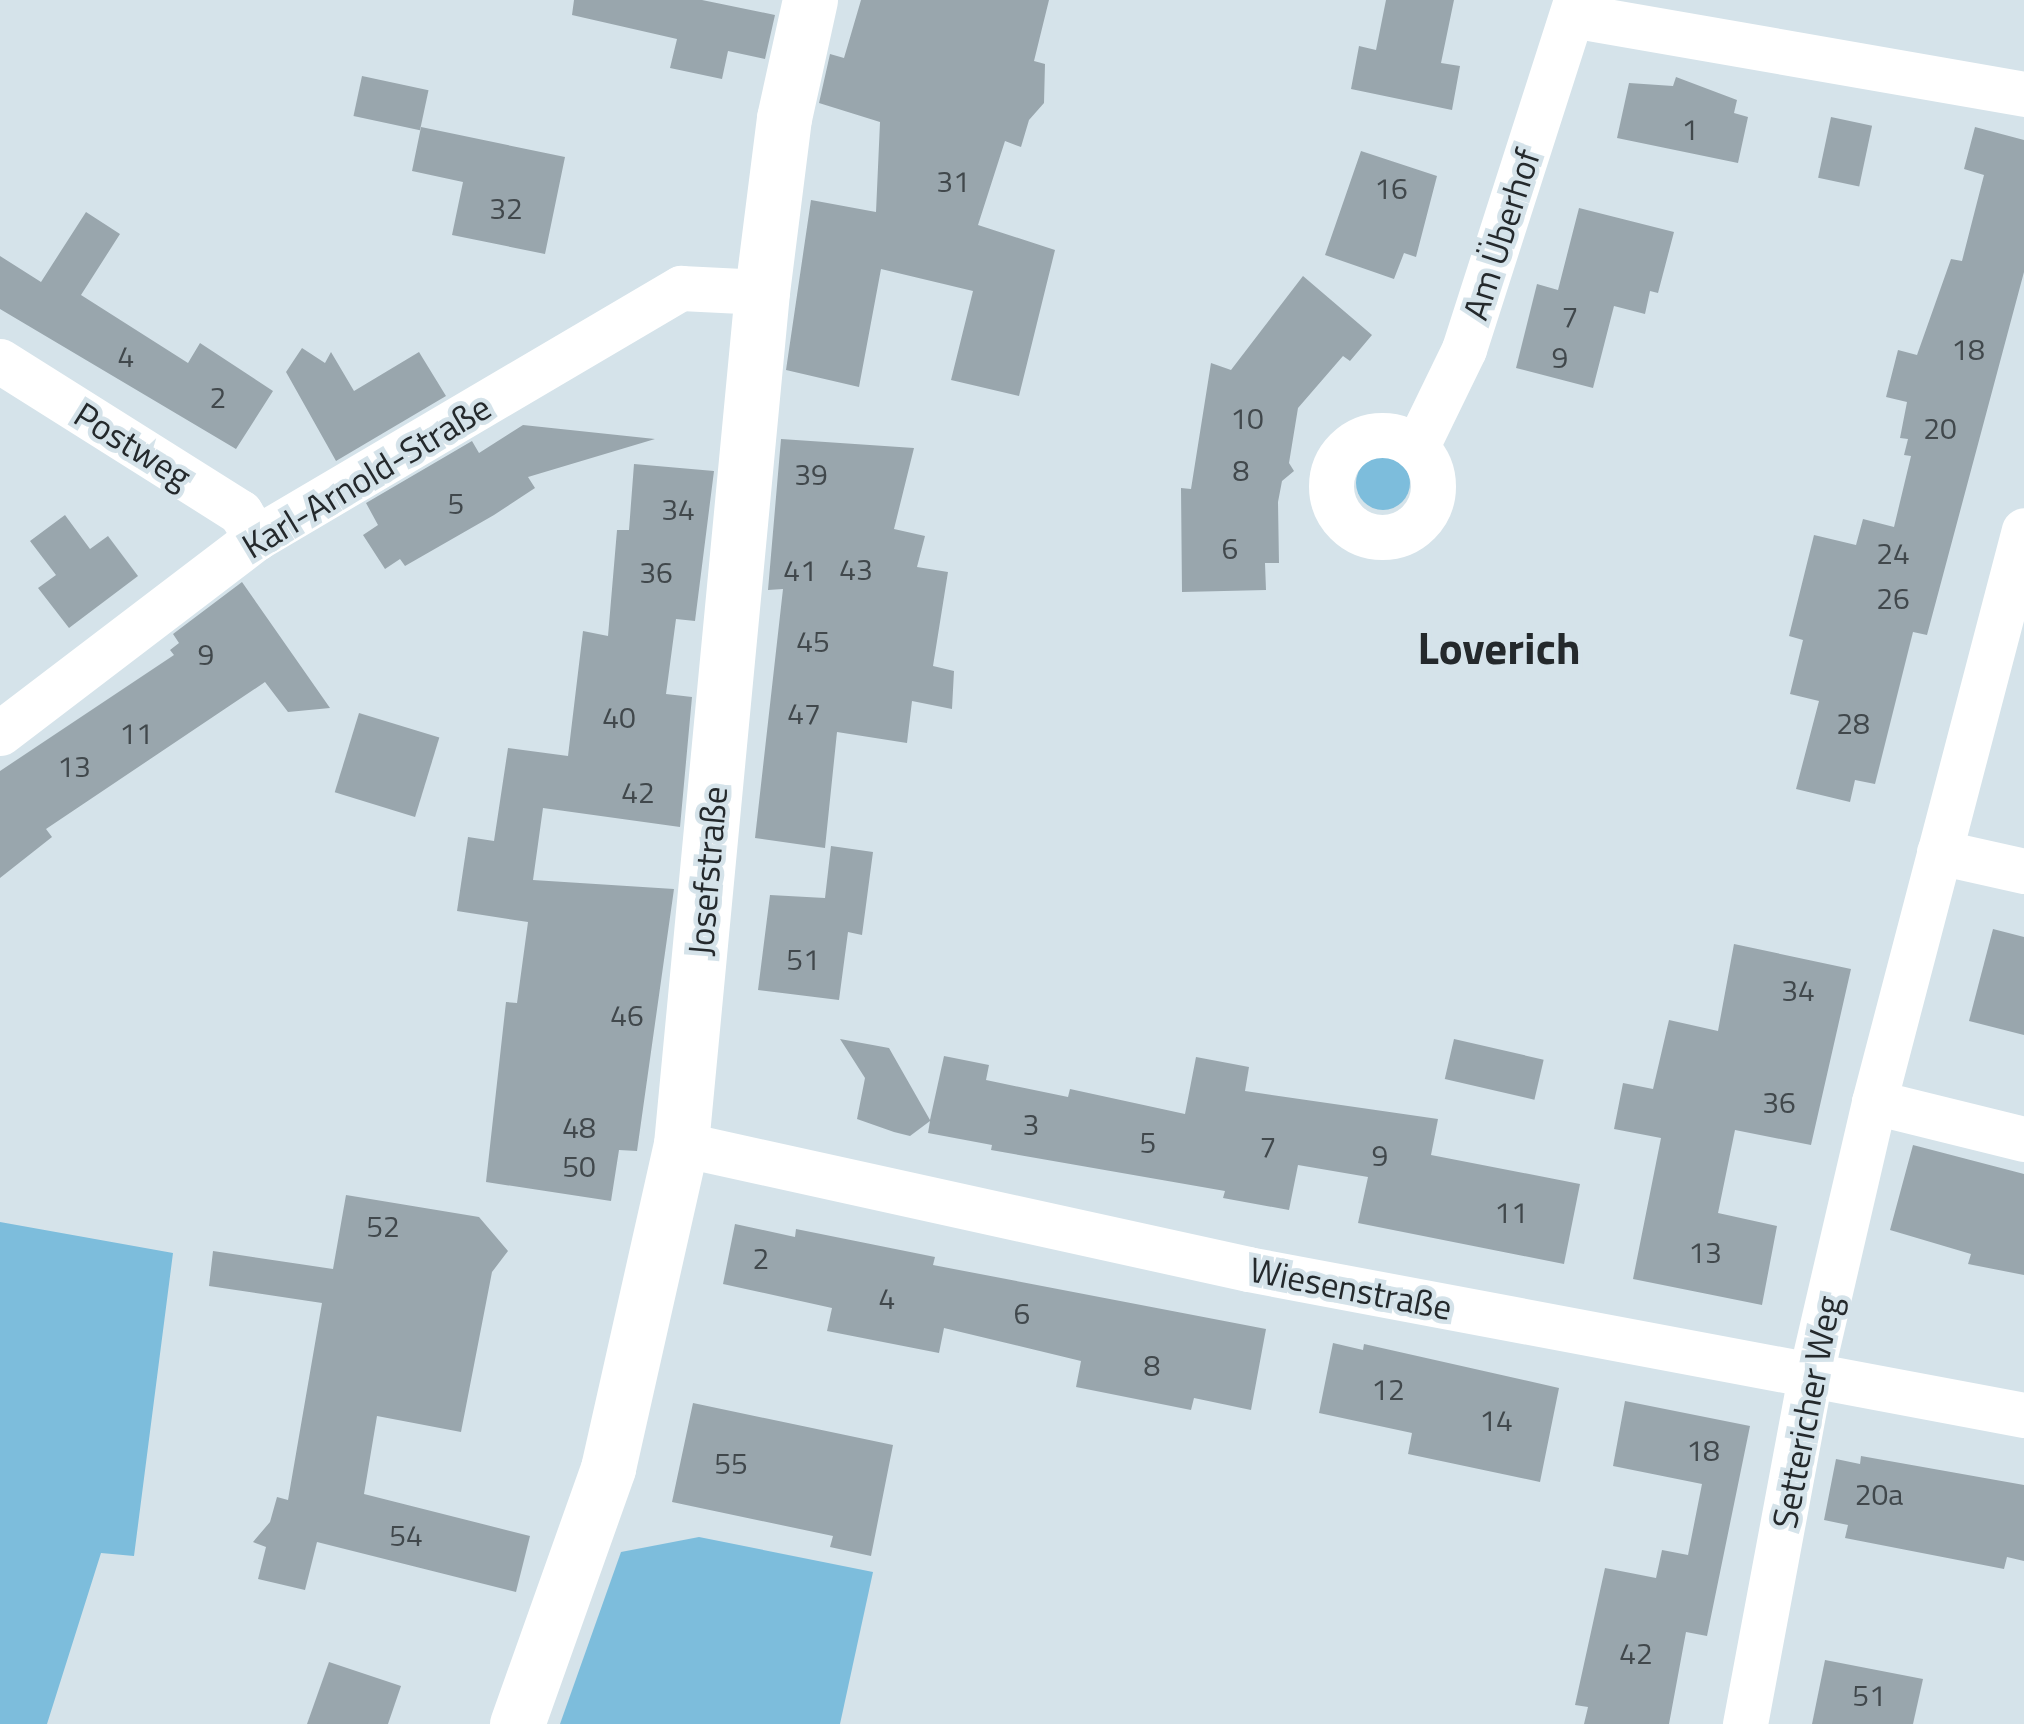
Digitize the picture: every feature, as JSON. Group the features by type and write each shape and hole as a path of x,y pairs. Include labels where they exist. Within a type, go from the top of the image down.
{"street":[{"name":"Josefstraße","path":"517,1724 608,1468 681,1144 762,292 784,118 810,0"},
{"name":"Am Überhof","path":"1416,448 1464,349 1574,7 2024,94"},
{"name":"Karl-Arnold-Straße","path":"0,733 256,538 681,288 762,292"},
{"name":"Postweg","path":"0,361 240,512 256,538"},
{"name":"Settericher Weg","path":"1745,1724 1811,1372 1874,1102 1938,852 2016,594 2024,530"},
{"path":"1938,852 2024,871"},
{"path":"1874,1102 2024,1139"},
{"name":"Wiesenstraße","path":"681,1144 1248,1269 2024,1415"}],"shaded area":[{"path":"1383,456 1402,464 1410,483 1402,502 1383,510 1364,502 1356,483 1364,464"},
{"path":"0,1222 173,1253 134,1556 101,1553 47,1724 0,1724"},
{"path":"699,1537 873,1572 840,1724 560,1724 621,1552"}],"building":[{"path":"574,0 702,0 775,15 765,59 728,51 722,79 670,68 677,39 572,15"},
{"path":"861,0 1049,0 1034,61 1045,64 1044,103 1029,120 1021,147 1005,141 978,225 1055,250 1019,396 951,380 973,291 881,269 859,387 786,370 811,200 876,212 880,122 819,103 830,54 844,58"},
{"path":"1386,0 1454,0 1441,63 1460,66 1452,110 1351,89 1359,46 1376,50"},
{"path":"362,76 429,90 420,130 353,116"},
{"path":"1676,77 1737,100 1734,113 1748,117 1738,163 1617,138 1629,83 1673,86"},
{"path":"1831,117 1872,126 1859,186 1818,178"},
{"path":"421,127 565,157 545,254 452,235 463,182 412,171"},
{"path":"1975,127 2024,140 2024,272 1927,635 1913,632 1875,784 1855,780 1850,802 1796,789 1819,701 1790,694 1803,640 1789,636 1814,535 1856,545 1863,519 1894,527 1911,456 1904,455 1908,439 1900,438 1907,402 1886,397 1898,350 1917,355 1951,259 1962,261 1984,175 1964,169"},
{"path":"1361,151 1437,176 1416,257 1404,253 1394,279 1325,255"},
{"path":"1579,208 1674,232 1658,293 1650,291 1645,314 1614,306 1593,388 1516,368 1537,284 1558,290"},
{"path":"86,212 120,234 81,295 188,363 200,343 273,391 236,449 0,309 0,256 41,282"},
{"path":"1303,276 1372,335 1350,361 1343,356 1298,408 1289,463 1294,471 1282,481 1278,502 1279,563 1265,563 1266,590 1182,592 1181,488 1191,489 1211,363 1231,370"},
{"path":"302,348 325,363 331,352 354,391 419,352 446,396 336,461 286,372"},
{"path":"523,425 655,439 528,477 535,488 494,515 405,566 400,559 385,569 363,535 378,525 366,503 472,441 479,453"},
{"path":"781,439 914,448 894,529 925,536 917,567 948,572 933,666 954,671 952,709 912,701 907,743 837,732 825,848 755,838 783,589 768,590"},
{"path":"634,464 714,471 695,621 676,619 666,694 692,697 680,827 543,808 533,880 674,889 637,1151 619,1150 611,1201 486,1182 506,1002 517,1003 528,922 457,911 468,837 494,841 508,748 568,756 583,631 608,636 617,530 629,530"},
{"path":"65,515 90,549 108,536 138,576 69,628 38,588 56,575 30,541"},
{"path":"242,582 330,708 288,712 265,682 46,829 52,837 0,878 0,771 174,655 170,650 179,643 173,634"},
{"path":"359,713 439,738 415,817 335,792"},
{"path":"831,846 873,852 862,935 848,932 839,1000 758,990 770,895 825,898"},
{"path":"1993,929 2024,937 2024,1035 1969,1021"},
{"path":"1734,944 1851,969 1811,1145 1735,1130 1718,1213 1777,1226 1762,1305 1633,1279 1661,1138 1614,1129 1623,1083 1653,1089 1669,1020 1718,1031"},
{"path":"840,1039 889,1048 930,1120 944,1056 989,1065 986,1080 1068,1097 1070,1089 1185,1114 1196,1057 1249,1067 1245,1091 1438,1119 1431,1155 1580,1184 1564,1264 1358,1223 1368,1177 1298,1165 1289,1210 1223,1198 1225,1191 991,1150 992,1145 928,1133 930,1121 910,1136 894,1132 857,1119 865,1078"},
{"path":"1454,1039 1544,1060 1534,1100 1445,1079"},
{"path":"1913,1145 2024,1174 2024,1275 1968,1264 1971,1254 1890,1230"},
{"path":"346,1195 479,1217 508,1251 492,1272 461,1432 377,1416 364,1494 530,1536 516,1592 317,1542 305,1590 258,1579 266,1547 253,1542 270,1522 277,1497 288,1500 322,1303 209,1286 213,1251 333,1269"},
{"path":"735,1224 795,1237 796,1229 935,1257 933,1265 1266,1329 1251,1410 1194,1398 1191,1410 1076,1387 1081,1361 944,1328 939,1353 827,1331 832,1308 723,1284"},
{"path":"1333,1343 1363,1350 1364,1344 1559,1388 1540,1482 1408,1454 1412,1433 1319,1413"},
{"path":"1625,1401 1750,1426 1707,1636 1686,1632 1669,1724 1584,1724 1588,1707 1575,1705 1605,1568 1656,1578 1662,1550 1688,1555 1702,1484 1613,1466"},
{"path":"693,1403 893,1445 871,1556 830,1547 833,1536 672,1502"},
{"path":"1861,1456 2024,1485 2024,1561 2007,1557 2004,1569 1845,1538 1848,1525 1824,1520 1836,1459 1860,1464"},
{"path":"1825,1660 1923,1679 1913,1724 1812,1724"},
{"path":"329,1662 401,1686 388,1724 307,1724"}],"district":[{"name":"Loverich","path":"1499,648"}]}
